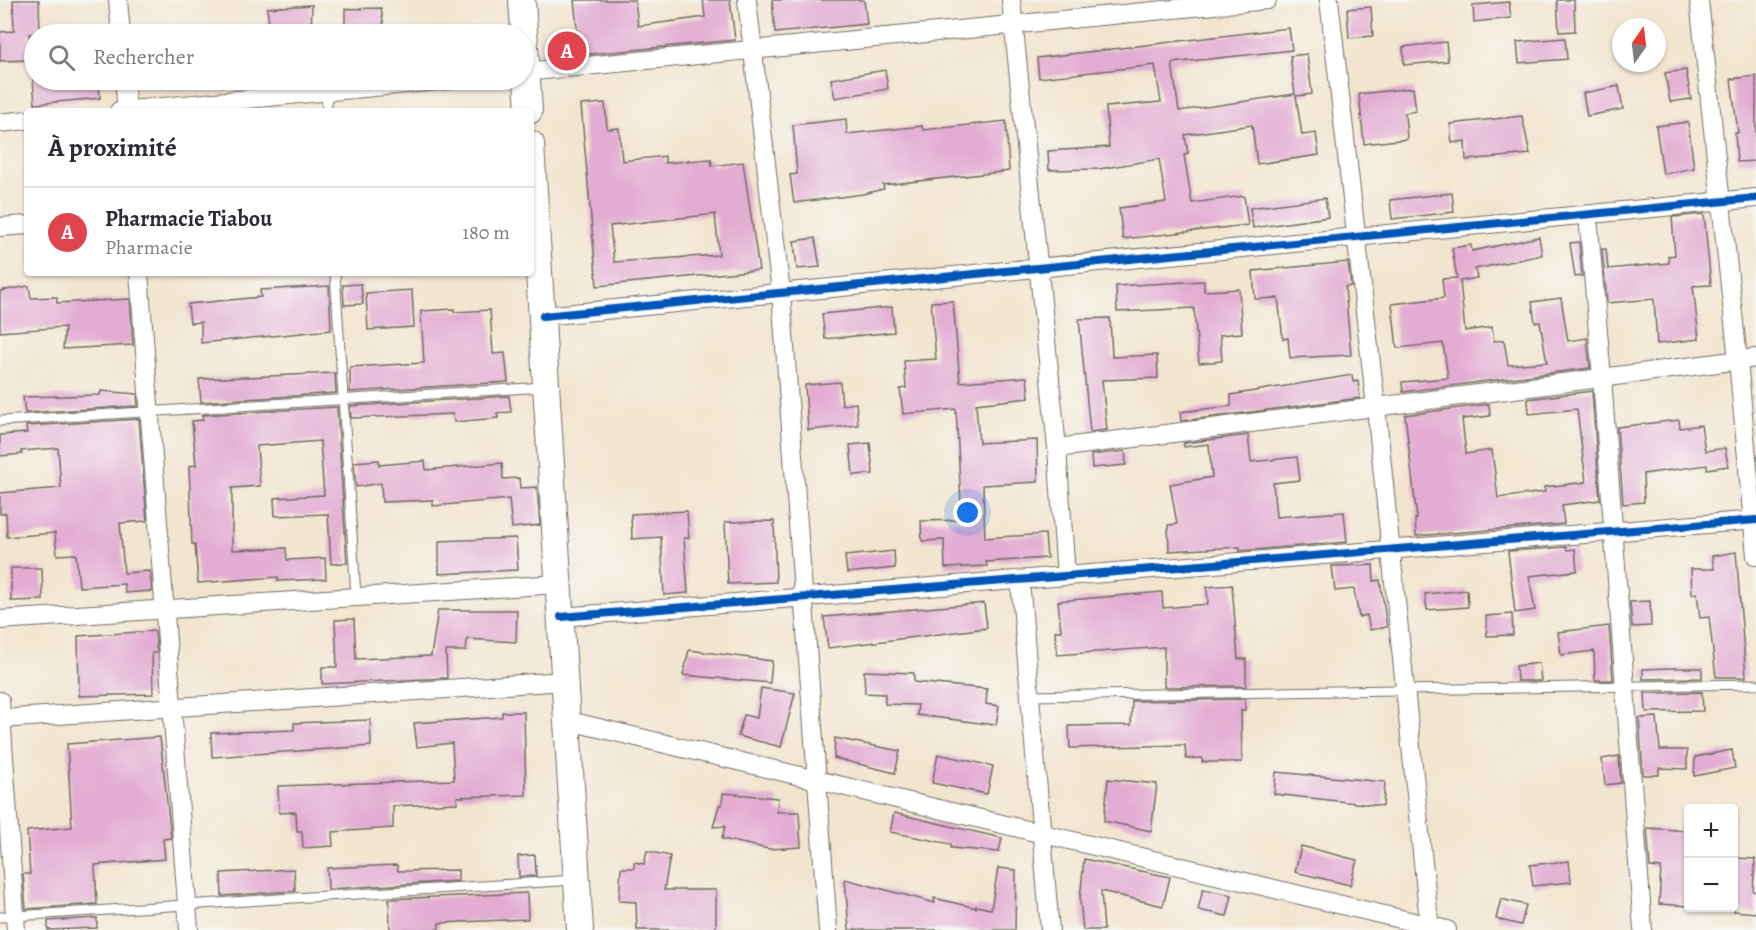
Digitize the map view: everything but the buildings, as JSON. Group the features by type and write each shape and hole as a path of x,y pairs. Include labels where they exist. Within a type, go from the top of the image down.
{"street":[{"path":"118,0 120,24"},
{"path":"522,0 523,24"},
{"path":"747,0 781,293 828,930"},
{"path":"1011,0 1057,448 1066,576"},
{"path":"534,71 1267,0"},
{"path":"566,720 816,782 1436,929 1404,689 1376,407 1329,0"},
{"path":"1699,0 1720,202 1747,359 1756,556"},
{"path":"125,90 127,108"},
{"path":"157,108 337,90"},
{"path":"527,90 529,108"},
{"path":"0,123 24,120"},
{"path":"543,316 1756,198"},
{"path":"534,201 580,930"},
{"path":"1587,216 1602,378 1643,930"},
{"path":"0,227 24,225"},
{"path":"139,276 189,930"},
{"path":"1057,448 1747,359"},
{"path":"561,616 1754,520"},
{"path":"1020,580 1050,930"},
{"path":"0,620 559,584"},
{"path":"10,921 0,713 172,707 565,681"}],"lane":[{"path":"326,91 327,108"},
{"path":"335,276 356,596"},
{"path":"0,421 547,387"},
{"path":"1031,696 1756,684"},
{"path":"10,921 187,906 578,879"}],"cycle path":[{"path":"543,316 1756,198"},
{"path":"561,617 1756,520"}],"place":[{"name":"Pharmacie Tiabou","path":"567,51"}]}
